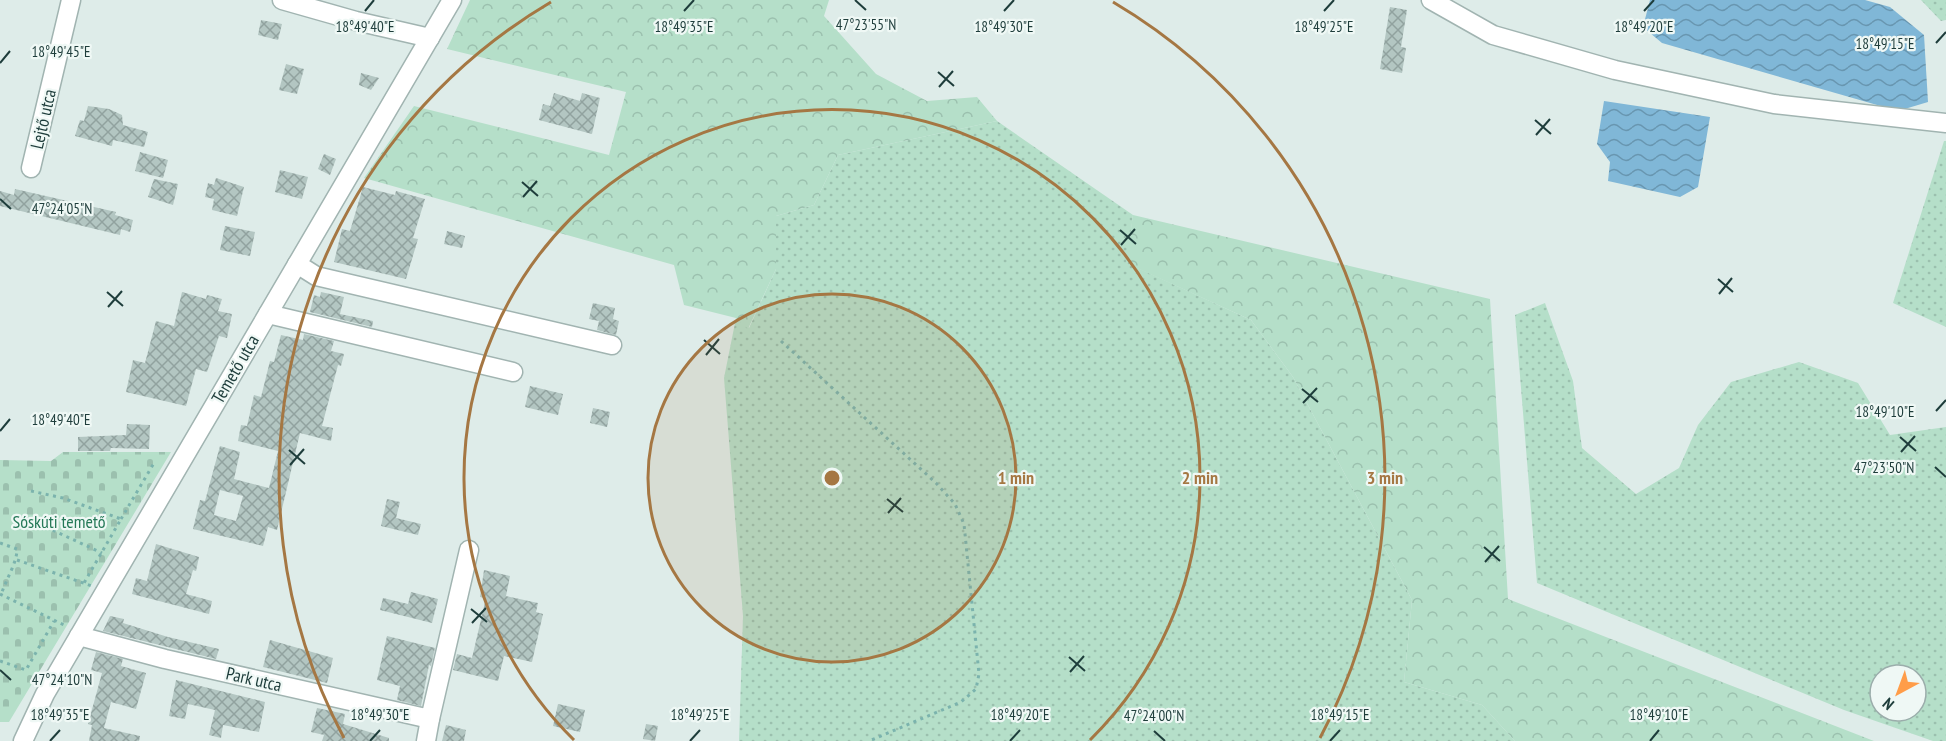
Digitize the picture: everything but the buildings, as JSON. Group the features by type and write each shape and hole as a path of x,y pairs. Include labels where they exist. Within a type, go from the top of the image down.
{"street":[{"name":"Lejtő utca","path":"31,168 71,0"},
{"path":"282,0 356,21 430,38"},
{"name":"Temető utca","path":"23,741 45,694 104,592 452,0"},
{"path":"1431,0 1493,35 1615,70 1774,104 1946,123"},
{"path":"297,264 316,276 612,345"},
{"path":"268,314 513,372"},
{"path":"426,741 469,550"},
{"name":"Park utca","path":"79,636 165,659 430,719"}],"path":[{"path":"782,341 936,483 955,504 964,524 979,674 976,689 961,702 869,741"},
{"path":"84,583 154,463"},
{"path":"31,491 63,498 121,519"},
{"path":"24,522 48,528 102,553"},
{"path":"0,543 17,549 17,561 9,571 1,595 79,636"},
{"path":"17,561 104,592"},
{"path":"0,661 26,670 54,621"}],"green space":[{"path":"470,0 829,0 824,16 876,74 927,101 977,97 997,121 838,155 814,205 776,216 776,269 748,329 736,318 684,305 674,265 364,178 414,106 609,155 626,92 447,49"},
{"path":"1921,0 1946,0 1946,20 1941,21"},
{"path":"997,121 1133,215 1127,263 1251,320 1293,377 1412,600 1404,682 1482,705 1515,741 739,741 743,616 724,378 736,318 749,328 776,269 776,216 814,205 838,155"},
{"path":"1944,141 1946,141 1946,327 1893,303"},
{"path":"1133,215 1490,299 1508,599 1874,741 1515,741 1482,705 1404,682 1412,600 1293,377 1251,320 1126,263"},
{"path":"1545,303 1573,381 1582,448 1636,494 1679,468 1698,425 1731,382 1799,362 1858,383 1890,435 1946,427 1946,741 1933,741 1881,723 1928,723 1928,663 1868,663 1868,718 1537,583 1515,315"},
{"name":"Sóskúti temető","path":"63,452 171,452 9,722 0,722 0,460 51,461"}],"water":[{"path":"1650,0 1865,0 1890,7 1924,35 1928,102 1898,111 1662,43 1643,27"},
{"path":"1604,101 1710,117 1698,187 1680,197 1608,181 1610,162 1597,144"}]}
